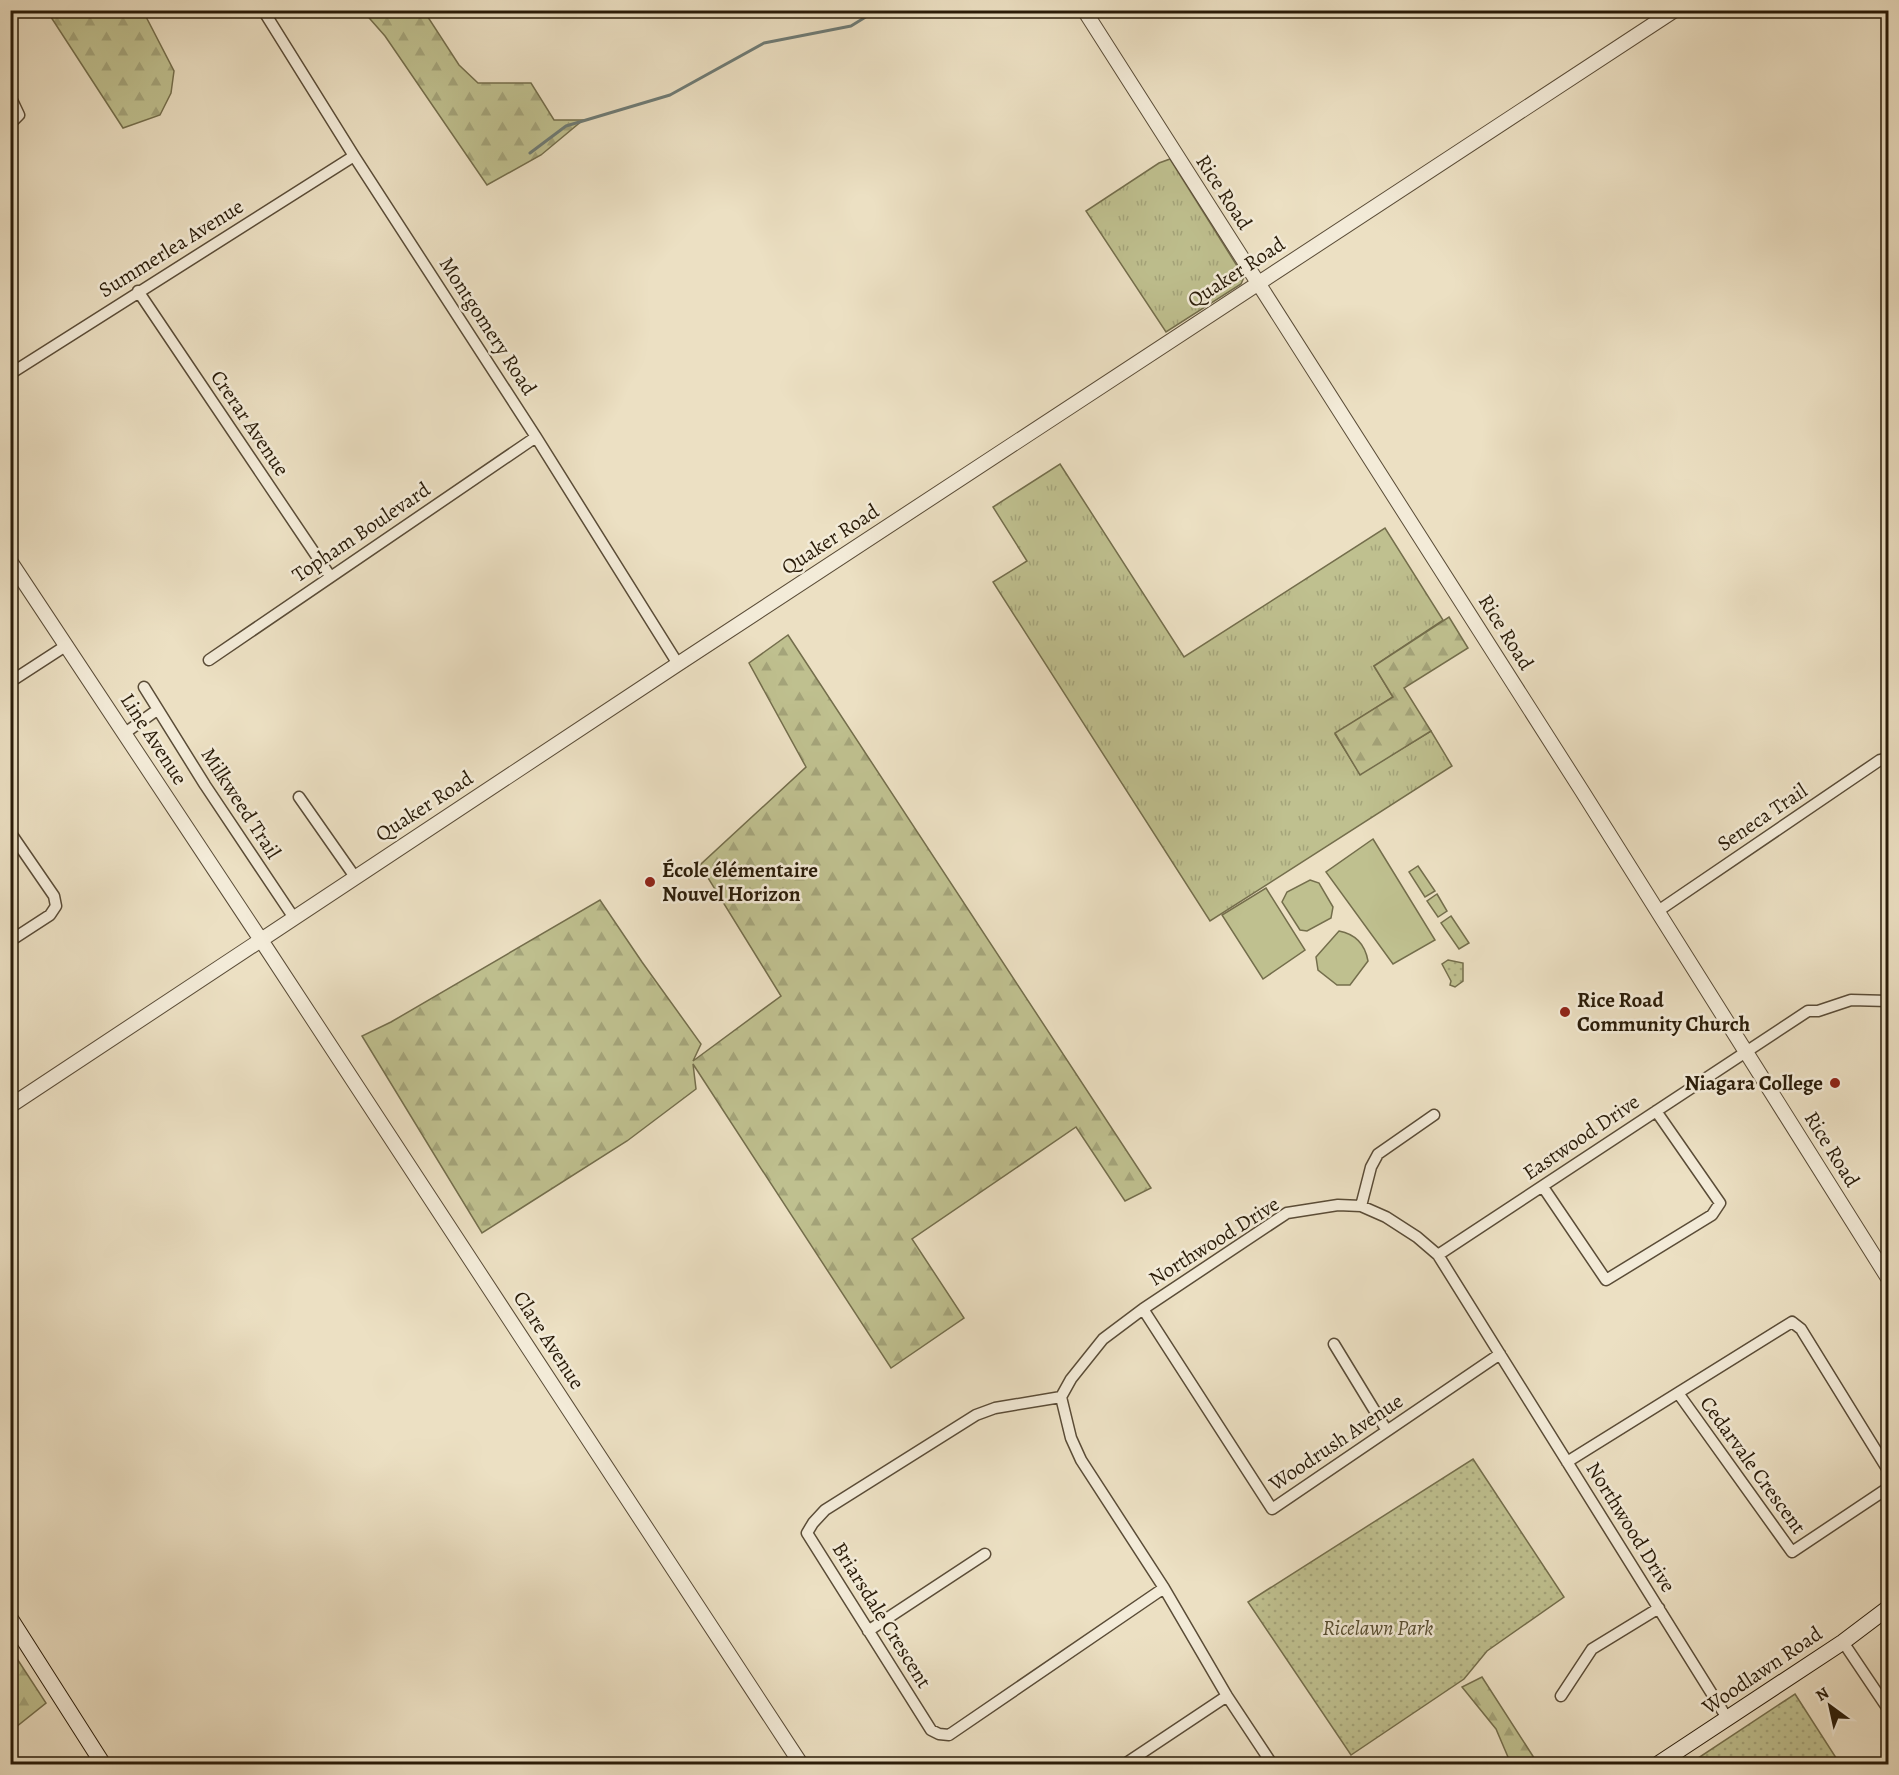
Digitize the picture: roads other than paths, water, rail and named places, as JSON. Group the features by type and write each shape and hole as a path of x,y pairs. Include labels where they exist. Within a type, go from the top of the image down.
{"main road":[{"name":"Woodlawn Road","path":"1658,1764 1842,1642 1888,1608"},
{"path":"10,1618 103,1764"}],"street":[{"name":"Montgomery Road","path":"262,10 536,436 678,664"},
{"name":"Rice Road","path":"1084,10 1658,911 1888,1278"},
{"name":"Quaker Road","path":"10,1106 678,664 1675,10"},
{"path":"10,96 19,115 10,124"},
{"name":"Summerlea Avenue","path":"10,374 354,156"},
{"name":"Crerar Avenue","path":"138,291 330,576"},
{"name":"Topham Boulevard","path":"209,660 536,436"},
{"name":"Line Avenue","path":"10,561 261,939"},
{"path":"10,682 67,645"},
{"name":"Milkweed Trail","path":"144,687 294,918"},
{"path":"125,732 157,710"},
{"name":"Seneca Trail","path":"1658,911 1880,760 1888,758"},
{"path":"299,797 355,877"},
{"path":"10,832 54,896 56,906 50,915 10,941"},
{"name":"Clare Avenue","path":"261,939 801,1764"},
{"name":"Eastwood Drive","path":"1438,1255 1808,1011 1818,1011 1851,1000 1888,1001"},
{"path":"1544,1187 1606,1280 1712,1215 1720,1203 1656,1111"},
{"path":"1361,1206 1371,1167 1378,1154 1434,1115"},
{"name":"Northwood Drive","path":"1060,1397 1071,1379 1103,1339 1143,1309 1287,1213 1338,1205 1361,1206 1386,1217 1417,1237 1438,1255 1727,1718"},
{"name":"Woodrush Avenue","path":"1143,1309 1272,1509 1500,1354"},
{"name":"Cedarvale Crescent","path":"1567,1462 1792,1322 1801,1329 1888,1470"},
{"path":"1334,1344 1387,1431"},
{"name":"Cedarvale Crescent","path":"1678,1393 1792,1552 1888,1488"},
{"path":"1060,1397 1071,1438 1081,1460 1164,1588 1227,1696 1272,1764"},
{"name":"Briarsdale Crescent","path":"1060,1397 995,1408 976,1415 825,1510 807,1533 931,1730 939,1734 949,1735 1164,1588"},
{"path":"868,1631 985,1554"},
{"path":"1561,1696 1592,1649 1659,1608"},
{"path":"1842,1642 1888,1709"},
{"path":"1125,1764 1227,1696"}],"waterway":[{"path":"530,153 566,126 670,95 764,43 851,26 877,10"}],"place":[{"name":"École élémentaire Nouvel Horizon","path":"650,882"},
{"name":"Rice Road Community Church","path":"1565,1012"},
{"name":"Niagara College","path":"1835,1083"}],"park label":[{"name":"Ricelawn Park","path":"1378,1628"}]}
